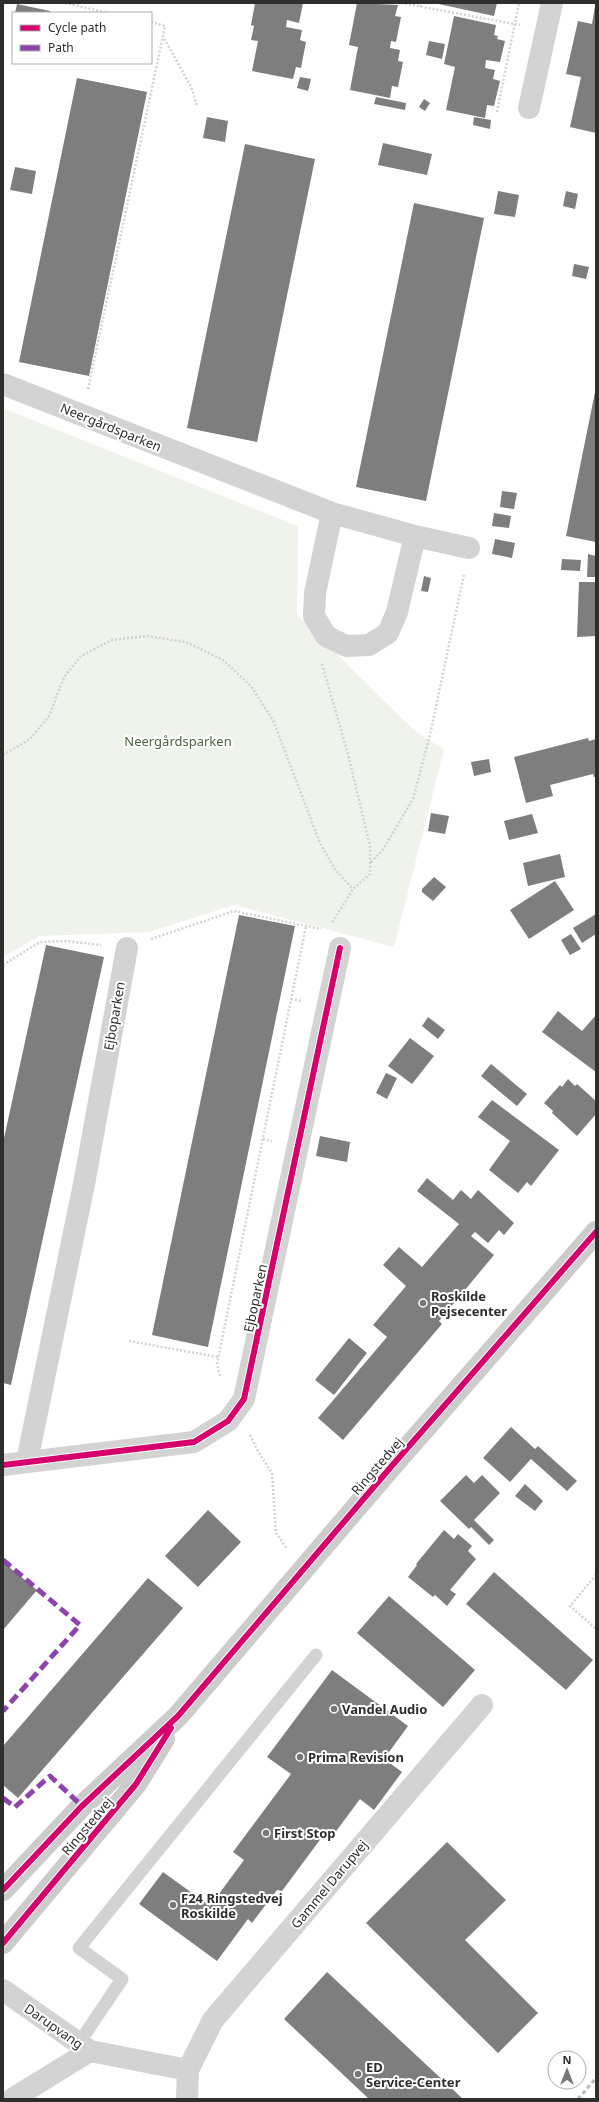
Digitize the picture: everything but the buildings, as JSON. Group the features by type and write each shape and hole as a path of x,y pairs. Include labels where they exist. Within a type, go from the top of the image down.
{"street":[{"path":"529,108 552,3"},
{"name":"Neergårdsparken","path":"3,384 332,513 415,536 469,548"},
{"path":"332,513 315,593 314,616 326,636 346,646 369,645 388,632 397,612 415,536"},
{"name":"Ejboparken","path":"27,1461 84,1184 127,948"},
{"name":"Ejboparken","path":"3,1465 194,1442 228,1421 244,1399 340,948"},
{"name":"Ringstedvej","path":"3,1890 82,1806 178,1716 596,1232"},
{"name":"Gammel Darupvej","path":"187,2099 188,2070 213,2020 482,1705"},
{"name":"Ringstedvej","path":"3,1944 136,1784 178,1716"},
{"name":"Darupvang","path":"3,1990 84,2047 12,2099"},
{"path":"84,2047 188,2070"}],"lane":[{"path":"84,2047 122,1979 79,1948 316,1655"}],"path":[{"path":"65,3 105,12"},
{"path":"400,3 546,30"},
{"path":"420,7 421,3"},
{"path":"497,112 519,3"},
{"path":"83,415 165,26 152,22"},
{"path":"163,36 192,89 197,106"},
{"path":"370,862 382,851 414,799 430,735 469,548"},
{"path":"3,755 30,739 35,734 49,716 64,677 81,656 112,640 147,636 186,642 223,660 251,686 273,720 320,843 334,868 353,888"},
{"path":"326,636 322,667 352,769 370,846 370,874 353,888 327,931"},
{"path":"3,965 40,942 66,941 127,948 234,911 327,931 340,948"},
{"path":"302,1571 276,1533 272,1473 258,1453 248,1430 234,1413 227,1399 217,1364 306,926"},
{"path":"129,1341 218,1357"},
{"path":"596,1575 570,1606 596,1629"}],"green space":[{"name":"Neergårdsparken","path":"3,408 298,526 297,615 417,733 444,749 394,947 234,905 149,932 39,936 3,957"}],"railway":[{"path":"578,2099 596,2078"}],"marked path":[{"path":"3,1560 80,1625 3,1711"},
{"path":"3,1798 15,1807 50,1776 82,1806"}],"cycle path":[{"path":"3,1465 194,1442 228,1421 244,1399 340,948"},
{"path":"3,1890 82,1806 178,1716 390,1468 596,1232"},
{"path":"3,1943 136,1784 171,1728"}],"place":[{"name":"Roskilde Pejsecenter","path":"423,1303"},
{"name":"Vandel Audio","path":"334,1709"},
{"name":"Prima Revision","path":"300,1757"},
{"name":"First Stop","path":"266,1833"},
{"name":"F24 Ringstedvej Roskilde","path":"173,1905"},
{"name":"ED Service-Center","path":"358,2074"}]}
